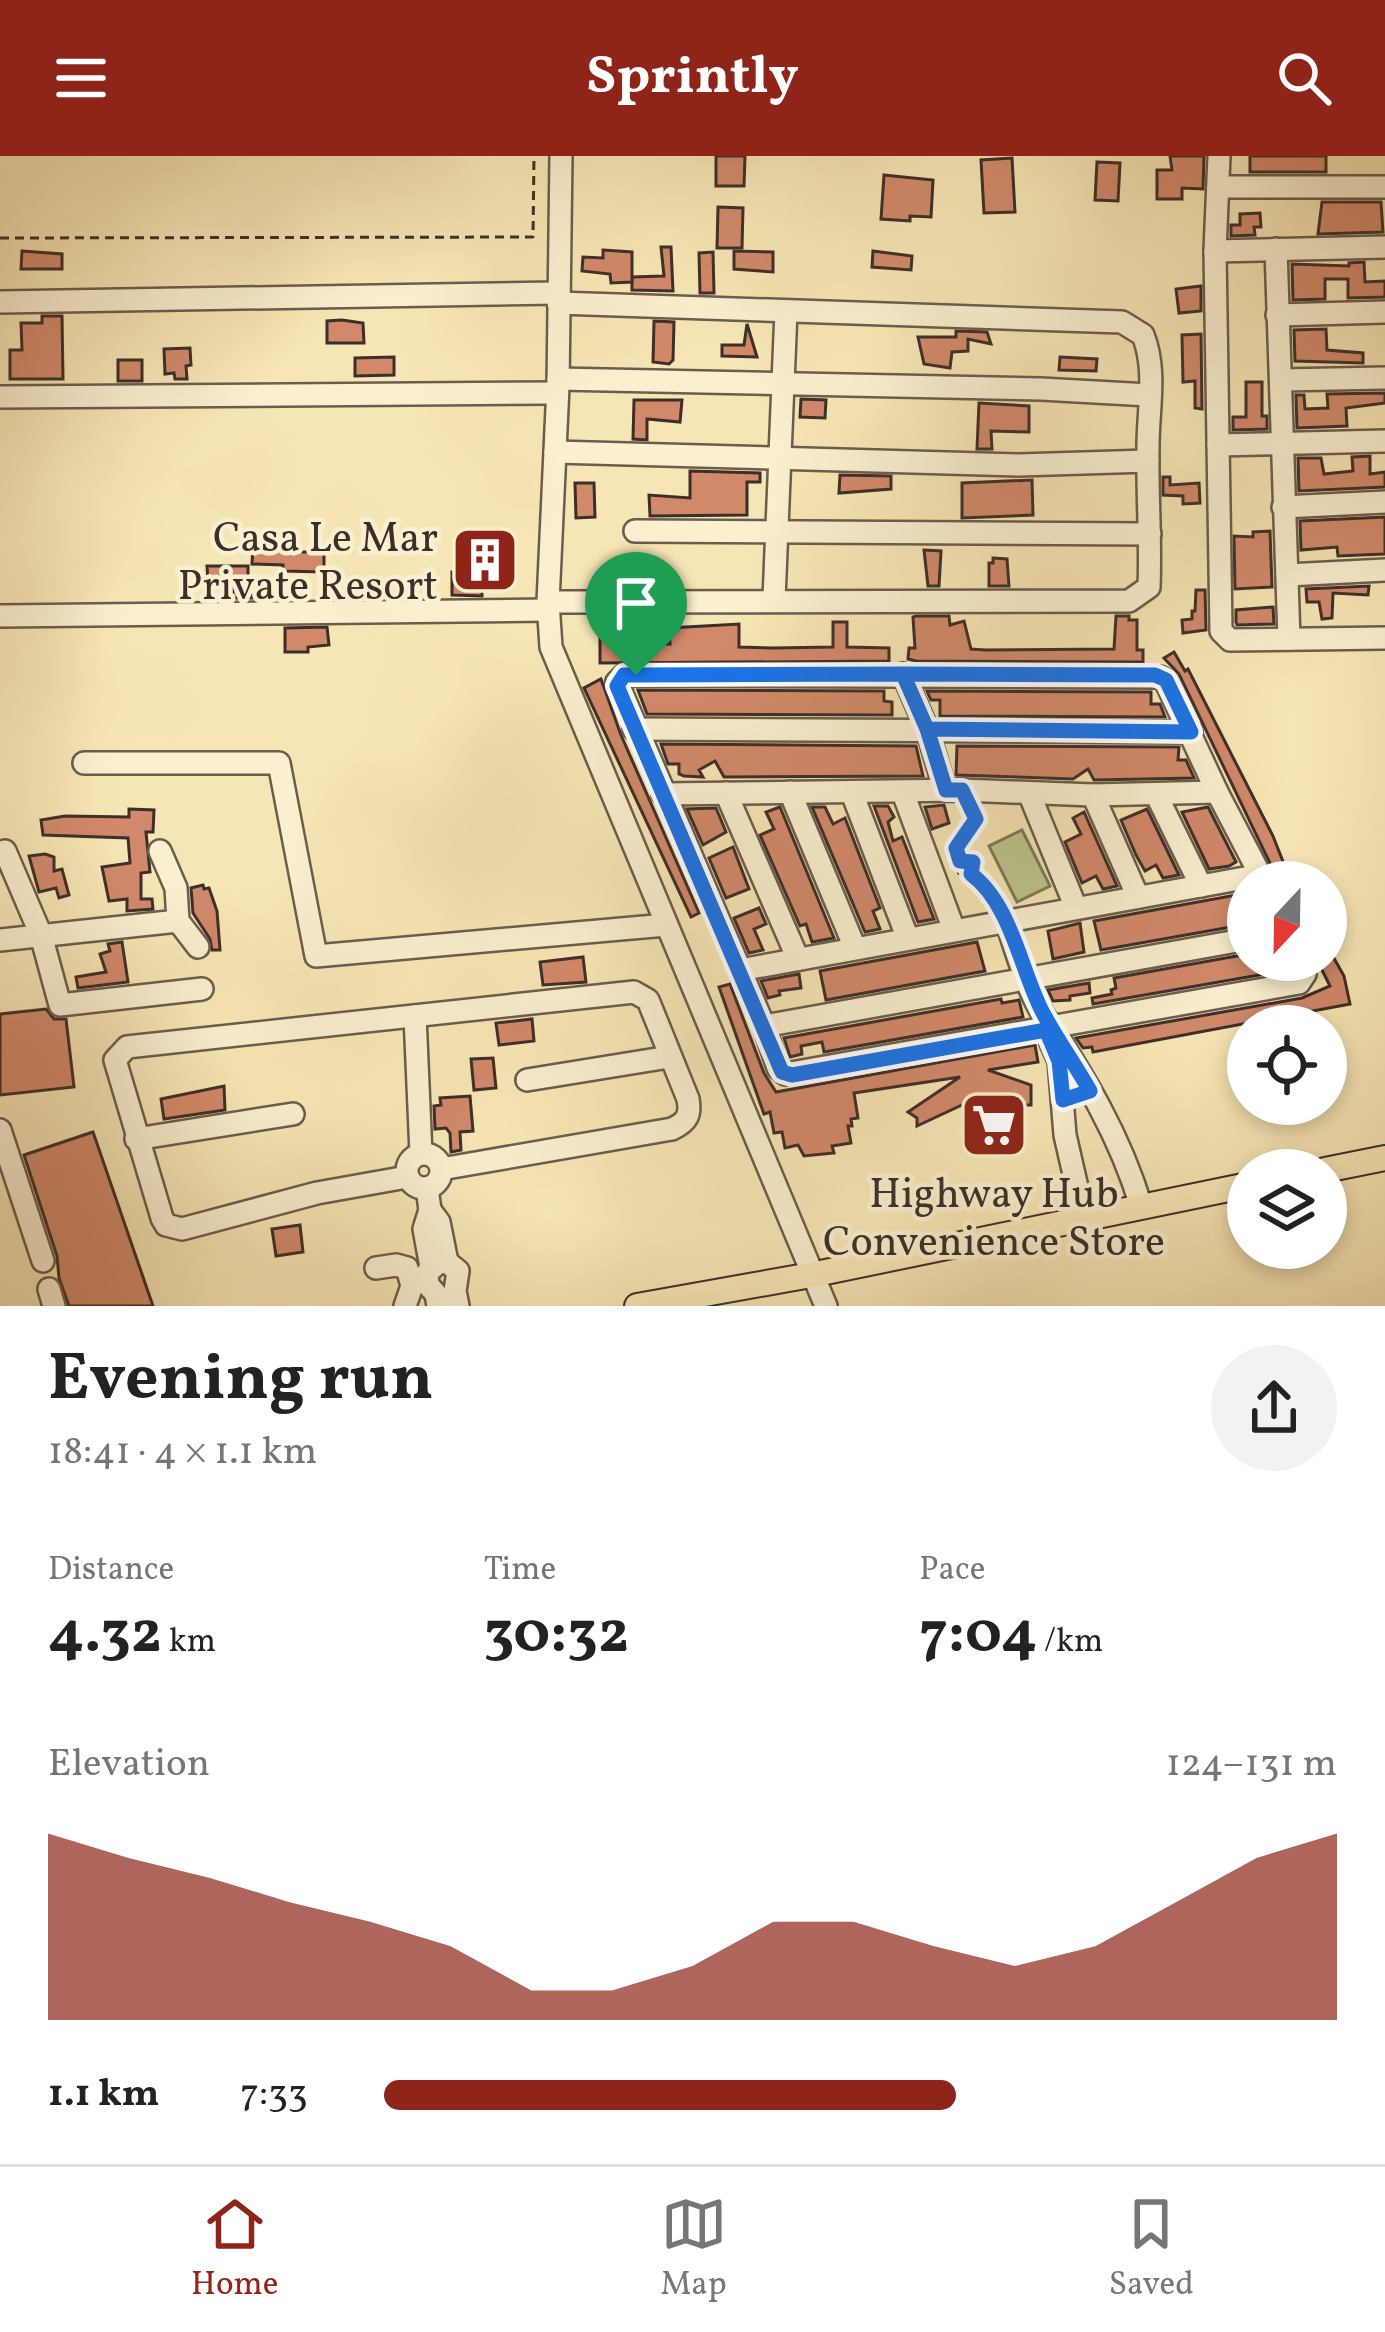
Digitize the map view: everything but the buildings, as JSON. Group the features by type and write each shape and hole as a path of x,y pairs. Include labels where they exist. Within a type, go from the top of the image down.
{"main road":[{"path":"1347,1165 1385,1158"},
{"path":"638,1306 1227,1189"}],"street":[{"path":"561,156 558,386 548,606 551,647 826,1306"},
{"path":"1219,156 1214,251 1223,635 1230,640 1385,638"},
{"path":"1219,188 1385,187"},
{"path":"1214,251 1385,247"},
{"path":"1276,250 1288,639"},
{"path":"0,302 558,298 1122,322 1138,330 1149,350 1152,376 1149,587 1130,601 774,599 0,616"},
{"path":"774,599 786,311"},
{"path":"1277,315 1385,312"},
{"path":"1282,380 1385,378"},
{"path":"0,397 783,383 1149,395"},
{"path":"1218,445 1385,440"},
{"path":"555,452 1019,465 1148,461"},
{"path":"1283,507 1385,502"},
{"path":"635,530 1150,533"},
{"path":"1288,575 1385,570"},
{"path":"903,674 954,790"},
{"path":"1253,861 1166,680 1155,675 624,675 617,686 778,1068 792,1075 1300,981"},
{"path":"634,729 1191,732"},
{"path":"84,764 279,763 316,956 666,925"},
{"path":"790,792 855,948"},
{"path":"663,794 1217,792"},
{"path":"726,793 798,959"},
{"path":"852,793 908,939"},
{"path":"903,793 954,930"},
{"path":"1029,793 1076,908"},
{"path":"1156,794 1201,886"},
{"path":"1094,795 1138,897"},
{"path":"4,851 41,935 58,1003 202,989"},
{"path":"160,851 176,889 178,921 198,947"},
{"path":"740,970 1227,883"},
{"path":"0,940 178,921"},
{"path":"1006,921 1059,1061 1065,1135 1084,1218"},
{"path":"764,1026 1227,943"},
{"path":"634,992 648,1000 669,1058 690,1111 683,1124 672,1129 426,1186 317,1193 182,1229 166,1225 162,1218 115,1060 127,1047 634,992"},
{"path":"415,1016 422,1154 435,1157 426,1186 439,1222 434,1239 439,1265 426,1279 447,1299"},
{"path":"1048,1025 1126,1156 1141,1206"},
{"path":"527,1081 669,1058"},
{"path":"1063,1100 1090,1091"},
{"path":"136,1139 293,1114"},
{"path":"0,1130 43,1261"},
{"path":"376,1268 396,1264 407,1268 412,1286 405,1306"}],"path":[{"path":"0,238 533,237 534,156"},
{"path":"954,790 976,819 956,848 958,872 971,874"},
{"path":"960,861 973,862 971,874"},
{"path":"971,874 985,884 1006,921"}],"green space":[{"path":"1022,830 1050,886 1017,902 989,846"}],"place":[{"name":"Casa Le Mar Private Resort","path":"485,560"},
{"name":"Highway Hub Convenience Store","path":"994,1125"}],"route":[{"path":"636,675 624,675 617,686 782,1072 792,1075 1046,1030 1059,1061 1063,1100 1090,1091 1045,1016 1006,921 985,884 971,874 973,862 960,861 956,848 976,819 962,790 946,790 903,674 1155,675 1166,680 1191,732 927,729 903,674 636,675"}]}
